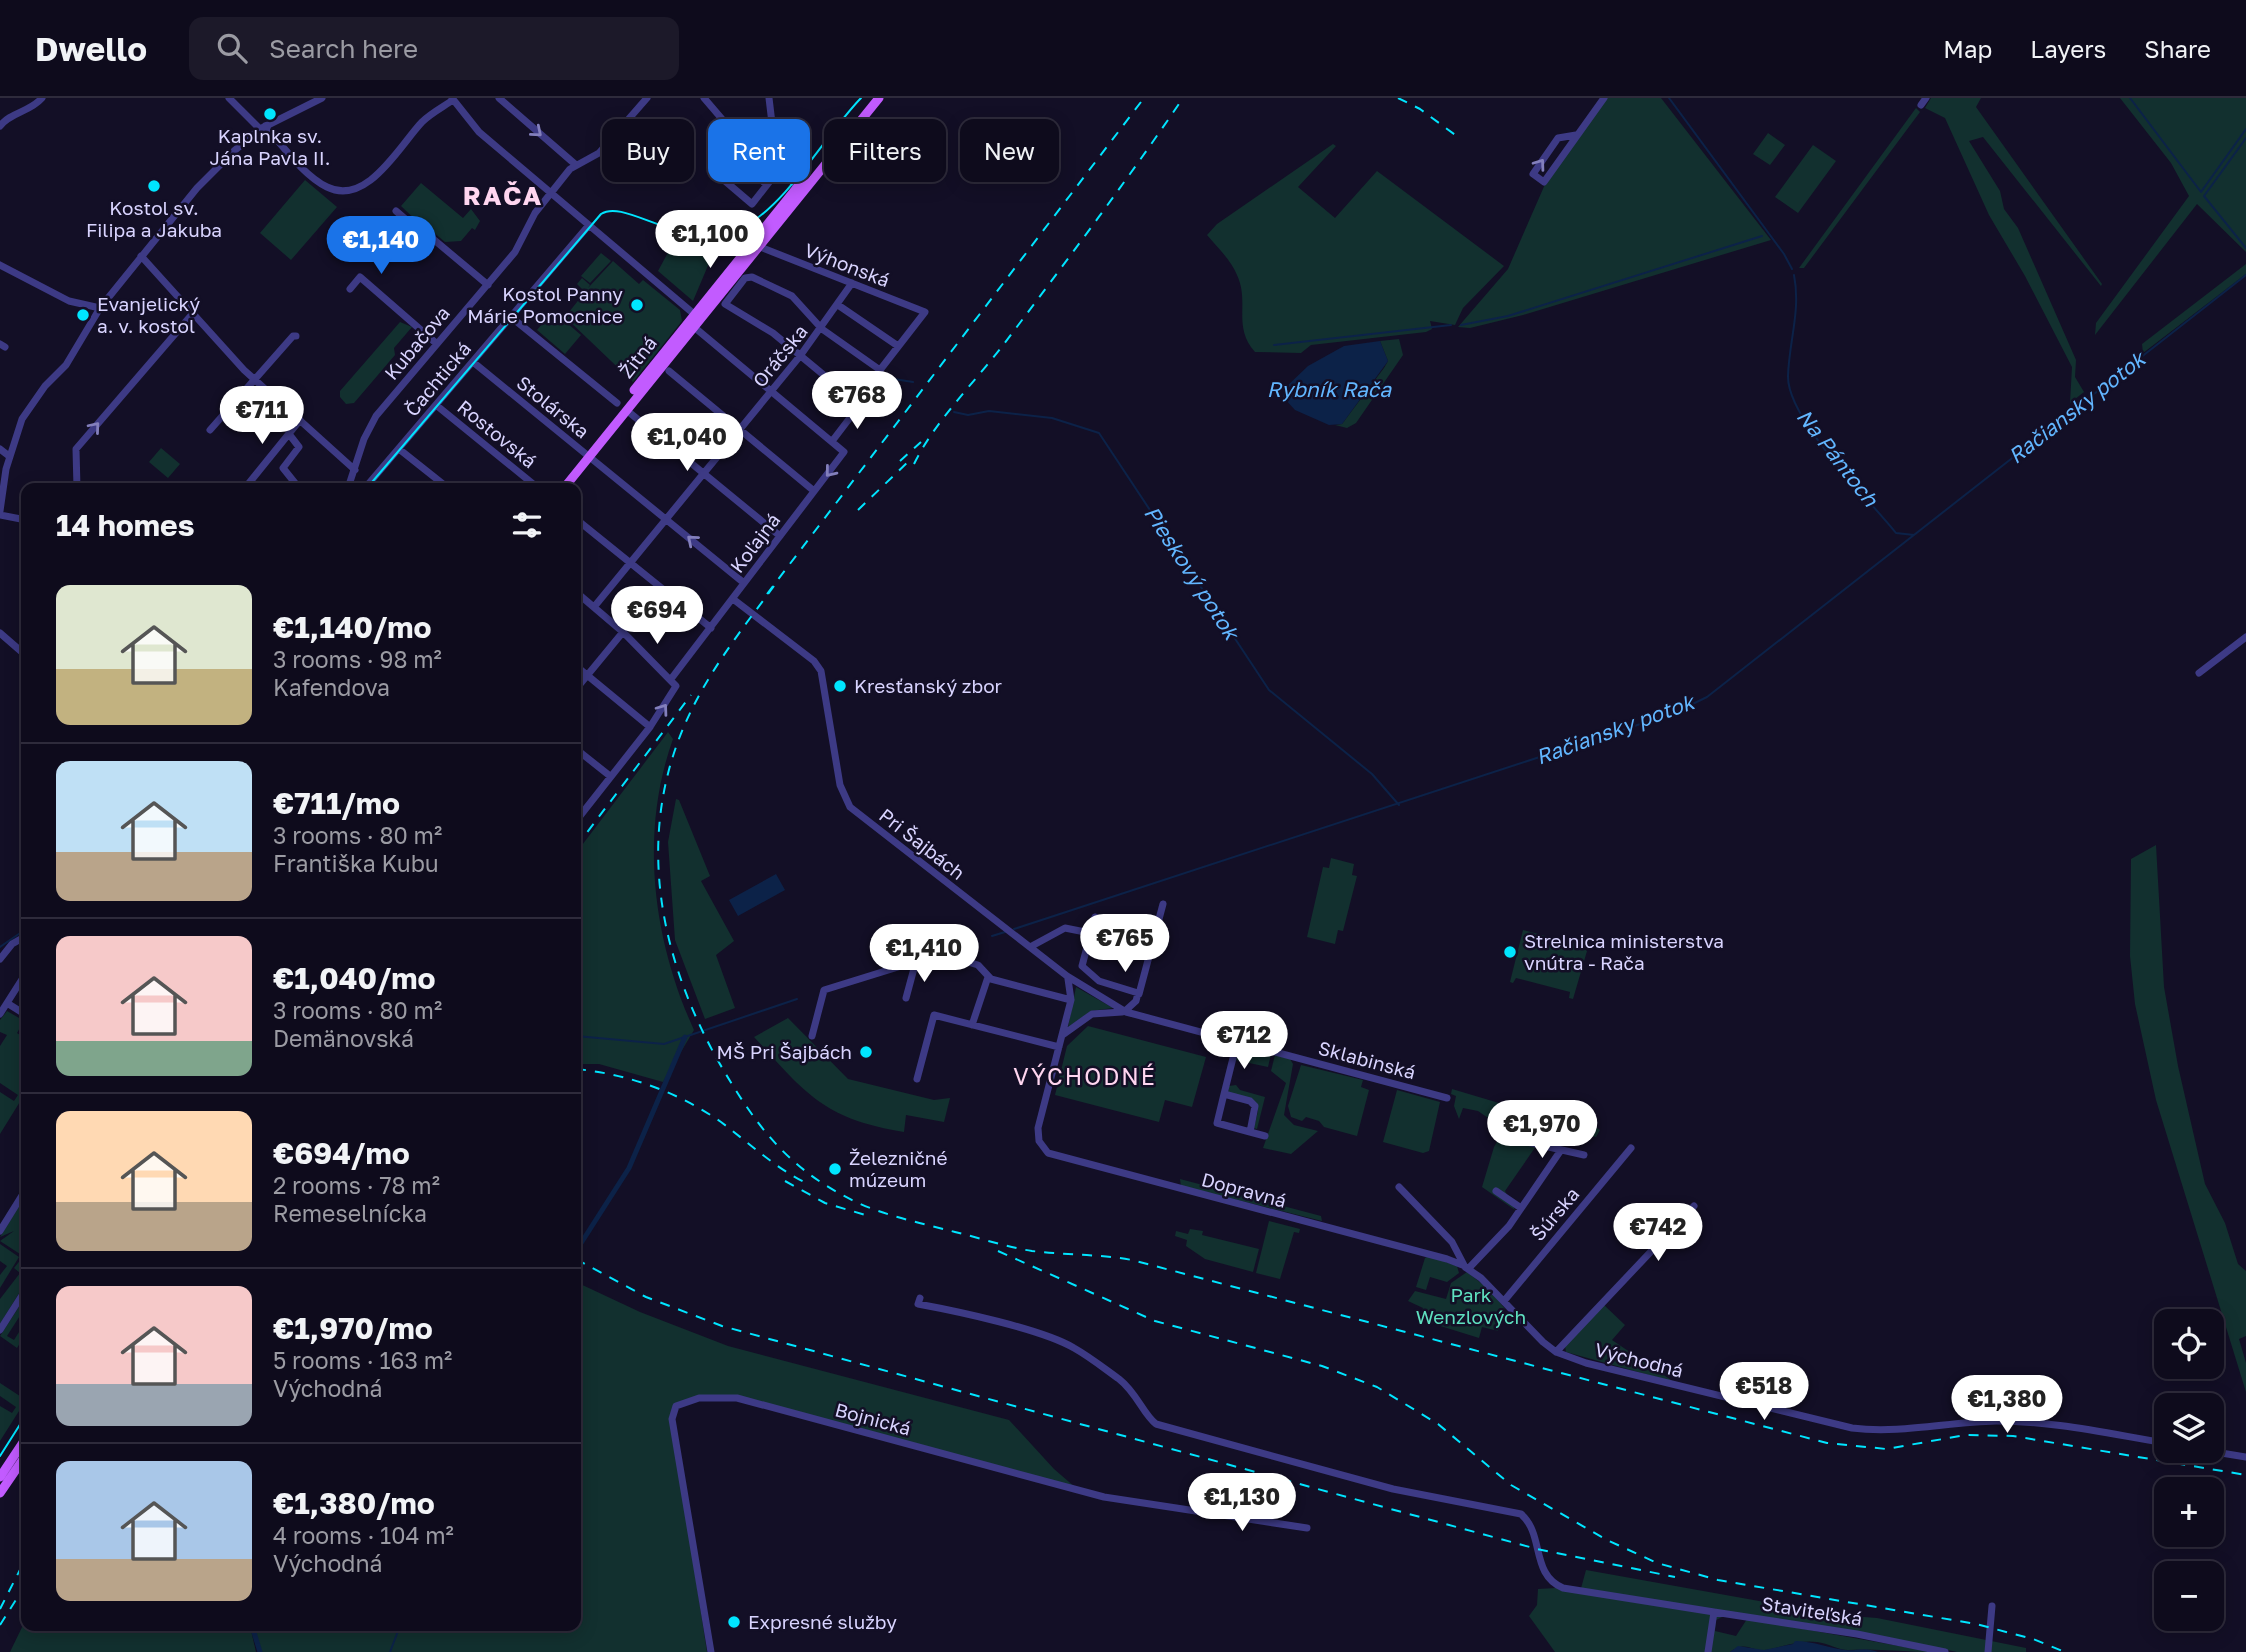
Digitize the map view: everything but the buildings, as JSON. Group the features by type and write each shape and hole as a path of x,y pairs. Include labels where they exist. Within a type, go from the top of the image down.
{"main road":[{"path":"753,245 795,188 872,98"},
{"path":"795,188 879,98"},
{"name":"Žitná","path":"562,483 694,327 753,245"},
{"name":"Žitná","path":"567,483 586,454 694,314 753,245"},
{"path":"694,327 694,314 705,311"},
{"path":"0,1477 21,1446"},
{"path":"0,1493 21,1462"}],"street":[{"path":"0,126 7,118 31,109 42,98"},
{"path":"229,98 317,180 330,188 344,190 368,183 426,119 452,99 479,132 694,314"},
{"path":"21,520 13,520 0,513 2,476 9,456 26,411 66,365 100,307 197,188 262,128 322,98"},
{"path":"499,98 576,166"},
{"name":"Kubačova","path":"351,483 374,418 515,252 533,215 551,193 576,166 599,153 648,98"},
{"path":"769,98 772,119"},
{"path":"1576,135 1558,138 1533,174 1544,182 1604,98"},
{"path":"706,99 722,119 727,150 767,185"},
{"path":"538,182 563,179 561,192 564,203"},
{"path":"726,182 752,204 769,182"},
{"path":"791,182 795,188"},
{"path":"396,211 410,223 415,223 488,285"},
{"name":"Čachtická","path":"369,483 589,225"},
{"name":"Výhonská","path":"753,245 925,312 898,346"},
{"path":"141,256 254,379 355,470"},
{"path":"0,265 69,301 100,307"},
{"path":"350,289 360,277 437,344"},
{"path":"860,405 773,333 725,304 745,278 752,277 792,296 822,329 880,370"},
{"name":"Oráčska","path":"594,607 822,329 852,284"},
{"path":"694,327 833,440 878,381 880,370 898,346 838,305"},
{"path":"77,483 76,449 194,312"},
{"path":"511,317 617,403"},
{"path":"210,430 293,336 296,336"},
{"name":"Stolárska","path":"472,362 744,583"},
{"path":"668,371 814,491"},
{"name":"Rostovská","path":"436,405 532,483"},
{"path":"630,413 780,536"},
{"path":"249,483 300,420"},
{"path":"289,434 299,447 282,467 295,483"},
{"name":"Koľajná","path":"581,814 675,692 676,686 671,679 844,452 833,440"},
{"path":"0,449 9,456"},
{"path":"399,449 442,483"},
{"path":"340,456 355,456 360,452"},
{"path":"581,523 711,628"},
{"path":"581,596 671,679"},
{"name":"Pri Šajbách","path":"733,599 814,661 821,671 840,785 847,803 1067,976"},
{"path":"581,682 622,632"},
{"path":"0,633 21,651"},
{"path":"2199,673 2246,637"},
{"path":"581,670 650,727"},
{"path":"581,753 610,776"},
{"path":"1062,1036 1079,1020 1092,1014 1126,1012 1136,1001 1163,904"},
{"path":"1095,917 1083,967 1099,981 1139,994"},
{"path":"1030,947 1065,928 1149,956"},
{"path":"0,959 11,945 21,939"},
{"path":"815,993 940,954 978,965 988,976 1071,1000"},
{"path":"906,998 916,961"},
{"path":"972,1025 988,976"},
{"path":"917,1080 934,1015 1059,1047 1071,1000 1067,976"},
{"name":"Sklabinská","path":"1067,976 1126,1012 1447,1098"},
{"path":"0,1014 21,981"},
{"path":"812,1035 824,990"},
{"path":"6,1004 21,1012"},
{"path":"1237,1042 1217,1123 1265,1136"},
{"name":"Dopravná","path":"1059,1047 1039,1122 1039,1141 1052,1155 1447,1259 1467,1268"},
{"path":"1224,1094 1250,1101 1255,1106 1250,1132"},
{"path":"1505,1137 1584,1154"},
{"name":"Šúrska","path":"1504,1301 1631,1148"},
{"path":"1467,1268 1509,1226 1561,1150"},
{"name":"Východná","path":"1399,1187 1452,1242 1467,1268 1556,1352 1586,1363 1852,1428 1894,1430 1976,1422 2028,1422 2154,1441"},
{"path":"1496,1191 1521,1208"},
{"path":"0,1230 21,1197"},
{"path":"1556,1352 1694,1206"},
{"path":"0,1330 21,1297"},
{"name":"Staviteľská","path":"920,1298 918,1304 1044,1336 1074,1348 1122,1381 1138,1397 1150,1419 1156,1424 1393,1489 1521,1514 1531,1526 1544,1572 1563,1588 1857,1634 1945,1652"},
{"name":"Bojnická","path":"711,1652 672,1419 676,1406 699,1398 737,1398 1104,1497 1307,1528"},
{"path":"2224,1453 2246,1457"},
{"path":"1988,1652 1992,1606"},
{"path":"1709,1652 1714,1612"}],"green space":[{"path":"1607,98 1661,98 1771,240 1523,315 1470,328 1458,327 1508,269 1546,182"},
{"path":"1931,98 1981,98 1976,107 2102,284 2101,286 1983,137 1969,141 2000,191 2004,209 2018,228 2076,360 2075,377 2084,392 2070,403 2072,367 2025,276 1989,215 1945,118 1925,108"},
{"path":"2120,98 2246,98 2246,252 2197,204 2095,335 2096,323 2189,196 2171,163"},
{"path":"1916,108 1920,112 1804,268 1799,268"},
{"path":"1768,133 1785,145 1770,165 1753,154"},
{"path":"1333,144 1336,146 1298,187 1335,218 1377,171 1504,266 1463,308 1455,325 1430,321 1432,329 1426,332 1311,345 1301,353 1255,352 1244,333 1241,285 1237,275 1228,259 1207,235 1217,224"},
{"path":"1813,145 1836,161 1798,213 1775,197"},
{"path":"305,180 337,207 291,260 260,233"},
{"path":"421,183 463,218 471,209 480,221 475,230 472,228 461,241 445,242 426,226 424,228 401,206"},
{"path":"678,234 711,237 718,242 693,301 658,271"},
{"path":"601,253 611,261 590,283 581,276"},
{"path":"613,261 639,284 643,280 680,310 682,321 633,382 565,317 585,292 577,284 582,278 590,285 588,288"},
{"path":"2246,264 2246,274 2143,353 2142,344"},
{"path":"553,311 581,335 565,354 537,330"},
{"path":"400,322 412,327 394,348 395,355 354,403 346,404 340,397 340,391"},
{"path":"1399,339 1403,355 1356,423 1347,428 1335,425 1342,424 1388,361 1380,341"},
{"path":"161,448 180,464 168,478 149,462"},
{"path":"668,732 673,739 662,775 656,812 655,886 669,960 694,1030 663,1082 599,1064 581,1064 581,846"},
{"path":"676,799 679,800 710,876 701,881 734,941 716,955 735,1008 705,1019 675,940 668,842"},
{"path":"2156,845 2164,987 2178,1066 2205,1184 2225,1223 2238,1264 2246,1271 2246,1336 2239,1339 2246,1363 2246,1392 2224,1321 2224,1309 2220,1309 2156,1100 2135,1004 2130,956 2131,859"},
{"path":"1331,858 1354,864 1352,875 1357,876 1343,931 1338,930 1335,944 1307,937 1323,867 1329,868"},
{"path":"1523,930 1577,944 1587,951 1573,999 1569,998 1570,992 1516,978 1513,983 1510,982"},
{"path":"1076,987 1113,1008 1091,1011 1068,1027"},
{"path":"7,1011 21,1019 17,1033 21,1036 21,1100 0,1134 0,1092 14,1101 18,1095 0,1083 0,1046 7,1035 0,1032 0,1020"},
{"path":"788,1018 848,1079 934,1100 950,1098 944,1122 906,1115 904,1132 854,1120 818,1101 788,1074 754,1037"},
{"path":"1088,1026 1206,1057 1192,1107 1165,1100 1159,1122 1055,1095 1067,1046"},
{"path":"1242,1048 1271,1054 1268,1067 1235,1060"},
{"path":"1275,1055 1290,1059 1293,1064 1284,1115 1294,1125 1318,1131 1291,1154 1263,1148 1286,1083 1271,1071"},
{"path":"1301,1065 1363,1080 1361,1087 1369,1090 1357,1136 1324,1127 1319,1121 1306,1117 1302,1121 1291,1117 1288,1106"},
{"path":"1236,1085 1240,1090 1265,1097 1257,1129 1254,1128 1258,1111 1256,1102 1228,1092 1229,1086"},
{"path":"1452,1089 1499,1103 1502,1110 1515,1115 1528,1108 1579,1121 1584,1119 1600,1130 1596,1137 1550,1126 1505,1191 1515,1210 1482,1187 1494,1147 1504,1129 1478,1111 1463,1108 1459,1119 1454,1106 1456,1096 1451,1094"},
{"path":"1397,1090 1440,1102 1429,1151 1423,1153 1383,1142"},
{"path":"1180,1179 1321,1216 1322,1221 1181,1186"},
{"path":"21,1203 20,1254 0,1241 14,1231 0,1237"},
{"path":"1269,1221 1300,1229 1299,1233 1294,1232 1280,1279 1256,1273"},
{"path":"1190,1229 1203,1231 1202,1235 1259,1249 1253,1272 1205,1259 1186,1246 1187,1240 1175,1236 1176,1231 1188,1234"},
{"path":"0,1244 19,1257 0,1288 0,1275 7,1266 0,1261"},
{"path":"1429,1256 1457,1266 1459,1273 1447,1282 1430,1277 1426,1290 1416,1287 1425,1258"},
{"path":"21,1259 21,1290 0,1324 0,1299 20,1273 14,1268"},
{"name":"Park Wenzlových","path":"1467,1272 1491,1291 1505,1309 1498,1331 1482,1327 1479,1338 1418,1319 1423,1308 1408,1301 1415,1291 1446,1299 1451,1283"},
{"path":"581,1284 640,1312 728,1346 1009,1420 1054,1469 1083,1494 726,1395 680,1402 671,1418 707,1652 260,1652 254,1631 581,1631"},
{"path":"21,1304 21,1314 7,1336 14,1340 21,1329 21,1341 17,1348 0,1336"},
{"path":"1604,1305 1625,1325 1612,1340 1674,1382 1566,1352 1565,1346"},
{"path":"0,1383 21,1397 21,1408 0,1441 0,1406 12,1413 16,1407 0,1396"},
{"path":"1586,1570 1838,1615 1877,1618 2026,1648 2026,1652 1957,1652 1859,1632 1726,1615 1716,1620 1715,1631 1736,1636 1747,1619 1933,1652 1844,1650 1811,1641 1765,1650 1741,1647 1730,1652 1555,1652 1529,1616 1537,1605 1538,1589 1556,1588 1580,1592"},
{"path":"21,1629 251,1631 256,1652 10,1652"}],"water":[{"name":"Rybník Rača","path":"1380,341 1388,361 1342,424 1329,425 1295,410 1283,397 1284,389 1308,366 1344,346"},
{"path":"776,874 785,890 738,916 729,900"},
{"path":"1795,1641 1845,1650 1865,1649 1878,1652 1730,1652 1738,1646 1764,1650 1793,1644"}],"waterway":[{"name":"Na Pántoch","path":"1669,98 1784,254 1792,269"},
{"path":"2130,98 2201,192 2246,129"},
{"path":"2246,138 2204,196 2246,248"},
{"path":"1461,325 1508,316 1762,236"},
{"name":"Na Pántoch","path":"1794,275 1796,301 1788,376 1791,394 1814,435 1831,458 1896,533 1914,535"},
{"name":"Račiansky potok","path":"1014,929 1674,713 1707,697 2246,275"},
{"path":"1274,345 1451,325"},
{"name":"Pieskový potok","path":"835,378 863,379 874,376"},
{"name":"Pieskový potok","path":"881,377 913,382"},
{"name":"Pieskový potok","path":"954,412 968,415 989,411 1052,418 1099,433 1269,690 1372,774 1399,805"},
{"name":"Račiansky potok","path":"0,947 21,932"},
{"name":"Račiansky potok","path":"992,936 1005,932"},
{"name":"Račiansky potok","path":"581,1036 664,1044 797,999"},
{"path":"581,1243 629,1168 685,1037"},
{"path":"254,1631 260,1652"},
{"path":"390,1652 398,1631"}],"tram line":[{"path":"371,483 601,214 612,211 626,213 701,235 723,234 745,226 761,215 791,185 861,98"},
{"path":"0,1456 21,1423"}],"railway":[{"path":"767,594 1144,98"},
{"path":"914,464 944,417 1050,283 1183,98"},
{"path":"1398,98 1420,109 1458,137"},
{"path":"900,461 921,442"},
{"path":"858,510 912,458"},
{"path":"774,586 710,677 692,709 674,753 663,798 658,842 660,887 667,931 679,974 717,1059 744,1104 774,1142 809,1174 830,1188 854,1201 891,1215 1003,1245 1032,1251 1132,1260 1827,1443 1886,1449 1966,1435 2013,1436 2246,1475"},
{"path":"581,840 691,695"},
{"path":"581,1070 633,1080 688,1102 721,1122 771,1162 804,1182"},
{"path":"785,1181 825,1203 872,1217"},
{"path":"998,1251 1155,1321 1322,1366 1377,1387 1438,1424 1511,1485 1607,1540 1657,1563 1718,1580 1976,1624 2033,1639 2065,1652"},
{"path":"581,1262 646,1297 722,1326 1537,1549 1675,1577"},
{"path":"0,1609 21,1568"},
{"path":"0,1625 21,1592"}],"place":[{"name":"Kaplnka sv. Jána Pavla II.","path":"270,114"},
{"name":"Kostol sv. Filipa a Jakuba","path":"154,186"},
{"name":"Kostol Panny Márie Pomocnice","path":"637,305"},
{"name":"Evanjelický a. v. kostol","path":"83,315"},
{"name":"Kresťanský zbor","path":"840,686"},
{"name":"Strelnica ministerstva vnútra - Rača","path":"1510,952"},
{"name":"MŠ Pri Šajbách","path":"866,1052"},
{"name":"Železničné múzeum","path":"835,1169"},
{"name":"Expresné služby","path":"734,1622"}],"district":[{"name":"RAČA","path":"503,196"},
{"name":"VÝCHODNÉ","path":"1085,1077"}]}
